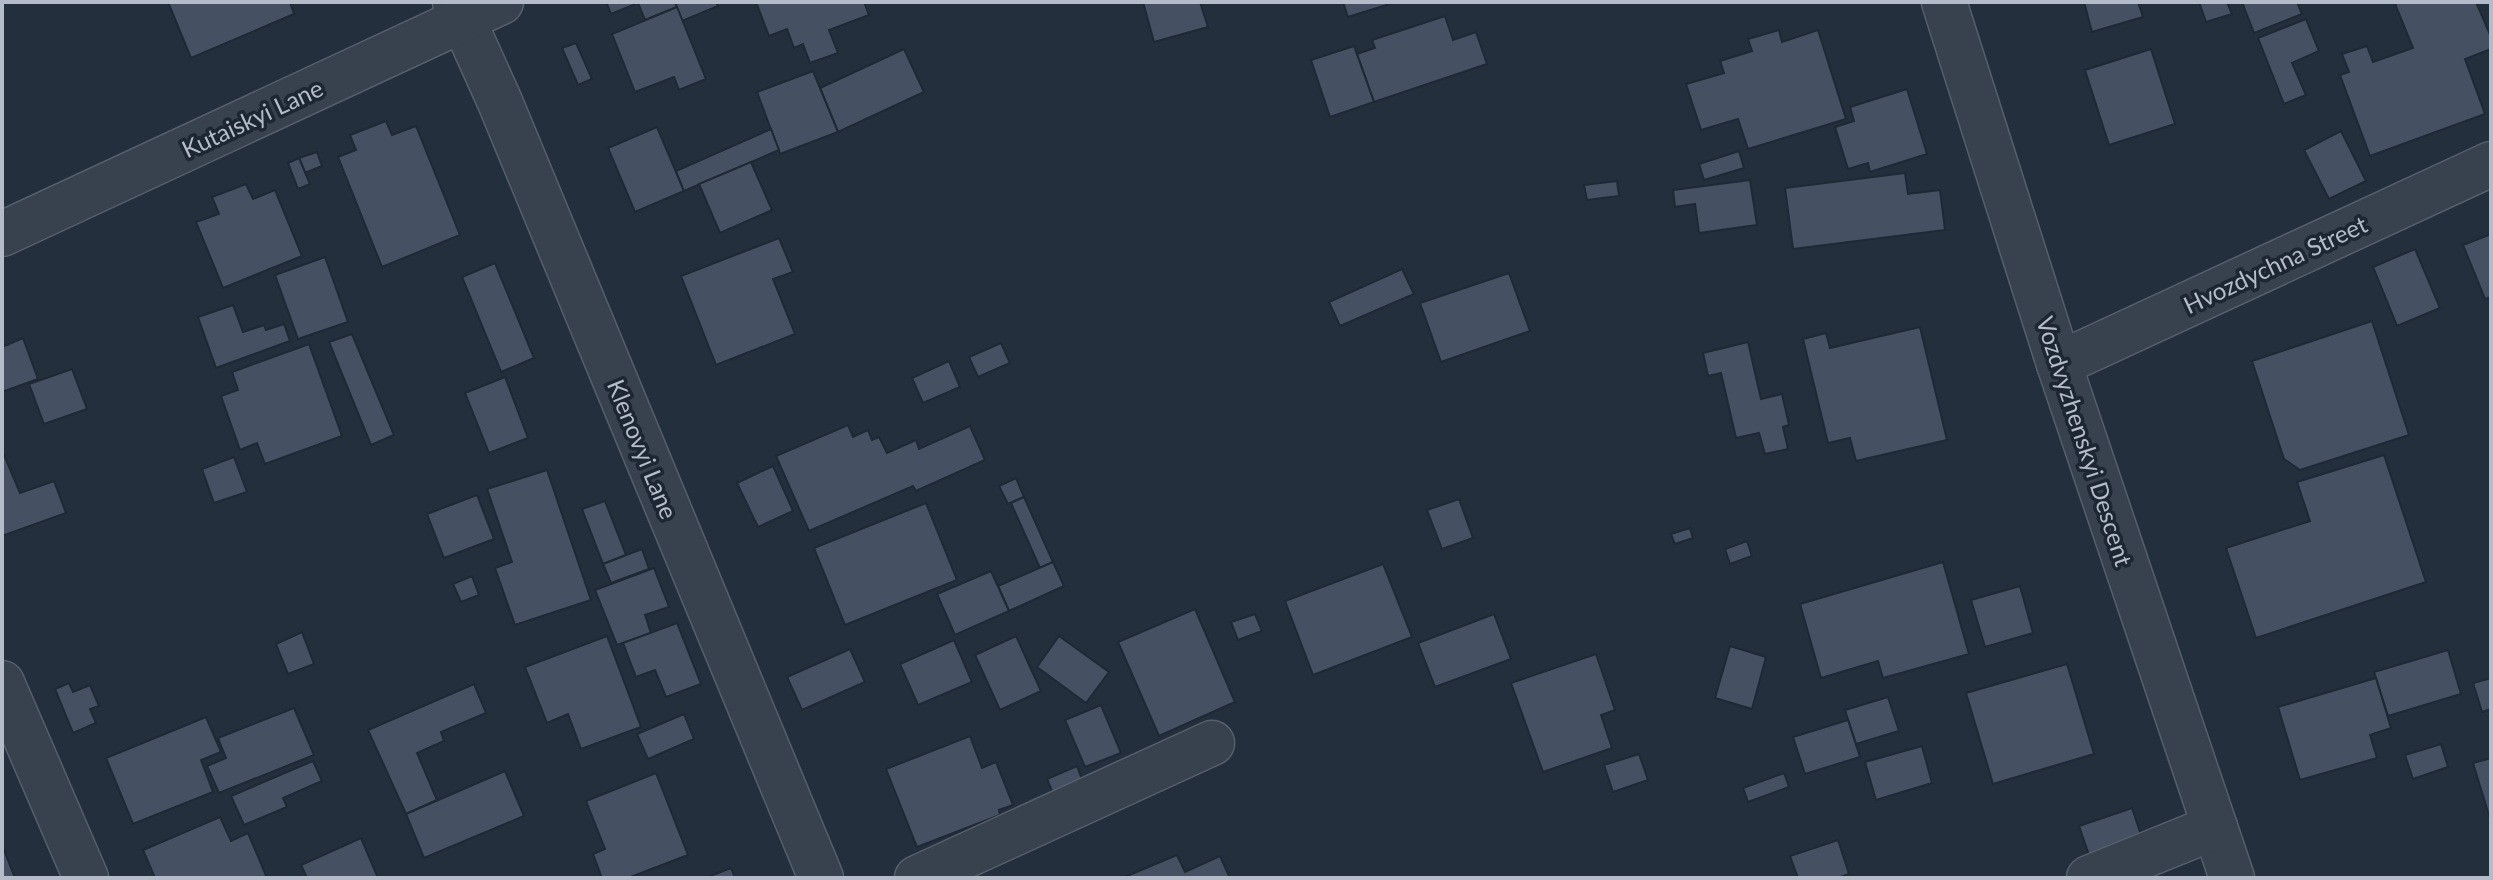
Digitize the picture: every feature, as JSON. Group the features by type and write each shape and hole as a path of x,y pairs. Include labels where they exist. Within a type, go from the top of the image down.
{"street":[{"name":"Kutaiskyi Lane","path":"2,234 459,11 501,2"},
{"name":"Vozdvyzhenskyi Descent","path":"1944,2 2059,364 2232,878"},
{"name":"Klenovyi Lane","path":"459,11 500,102 821,878"},
{"name":"Hvozdychna Street","path":"2059,364 2491,164"},
{"path":"2,683 86,878"},
{"path":"917,878 1212,743"},
{"path":"2089,878 2215,827"}],"building":[{"path":"168,2 290,2 294,14 191,58"},
{"path":"606,2 675,2 677,7 645,20 638,3 611,14"},
{"path":"675,2 716,2 718,6 682,21"},
{"path":"756,2 864,2 869,15 829,30 838,53 810,63 803,44 794,48 787,29 769,36"},
{"path":"1143,2 1200,2 1208,27 1154,42"},
{"path":"1343,2 1396,2 1348,17"},
{"path":"2084,2 2138,2 2143,17 2092,32"},
{"path":"2199,2 2227,2 2232,14 2206,22"},
{"path":"2242,2 2297,2 2302,14 2254,33"},
{"path":"2476,2 2491,37 2491,49 2465,59 2485,114 2370,156 2340,75 2349,72 2342,54 2367,46 2373,62 2413,48 2395,4"},
{"path":"677,7 706,79 679,90 674,77 635,92 612,34"},
{"path":"1445,16 1453,40 1476,32 1487,64 1374,102 1357,54 1375,48 1372,40"},
{"path":"2306,19 2319,51 2292,63 2306,95 2284,104 2258,38"},
{"path":"1779,30 1782,42 1818,30 1846,119 1748,149 1738,119 1701,130 1686,84 1724,73 1720,61 1752,51 1748,39"},
{"path":"576,43 592,79 578,85 562,48"},
{"path":"1354,46 1374,102 1330,117 1311,60"},
{"path":"904,49 924,92 838,132 820,88"},
{"path":"2151,49 2175,124 2109,145 2085,70"},
{"path":"813,71 838,132 780,154 757,92"},
{"path":"1907,89 1927,154 1870,172 1868,163 1848,169 1835,127 1854,121 1850,107"},
{"path":"386,121 392,135 416,126 460,235 382,267 338,157 356,150 350,135"},
{"path":"657,127 684,191 635,212 608,148"},
{"path":"771,129 779,150 684,191 676,171"},
{"path":"2341,131 2366,181 2329,199 2304,150"},
{"path":"1739,151 1744,168 1704,180 1699,164"},
{"path":"317,152 322,166 305,173 299,158"},
{"path":"299,158 310,184 298,189 288,163"},
{"path":"751,162 772,210 720,233 699,184"},
{"path":"1905,173 1908,194 1940,190 1945,230 1793,249 1785,188"},
{"path":"1750,180 1757,225 1699,233 1695,204 1675,207 1673,190"},
{"path":"1617,181 1619,196 1587,200 1584,185"},
{"path":"246,184 253,199 275,190 302,256 223,288 196,222 219,214 212,197"},
{"path":"2491,234 2491,297 2485,299 2463,245"},
{"path":"779,238 793,272 773,279 795,334 716,365 681,276"},
{"path":"2415,249 2440,308 2397,326 2373,267"},
{"path":"325,257 348,322 298,339 275,275"},
{"path":"495,263 534,358 501,372 462,277"},
{"path":"1402,269 1414,294 1340,326 1329,302"},
{"path":"1509,273 1530,331 1441,362 1420,303"},
{"path":"233,305 243,332 264,325 266,330 284,324 290,341 216,368 198,317"},
{"path":"2372,321 2409,435 2300,470 2284,459 2252,361"},
{"path":"1920,327 1947,440 1856,461 1850,438 1828,443 1803,339 1826,333 1830,348"},
{"path":"352,334 394,435 371,445 329,342"},
{"path":"23,338 38,379 2,392 2,347"},
{"path":"1748,342 1761,399 1782,394 1789,425 1783,427 1788,449 1765,454 1759,433 1736,438 1721,373 1708,376 1703,353"},
{"path":"1001,343 1010,363 978,377 969,357"},
{"path":"309,344 342,436 265,464 257,443 240,450 221,396 238,390 232,372"},
{"path":"949,361 960,387 923,403 912,378"},
{"path":"72,369 87,409 44,424 29,384"},
{"path":"505,377 528,438 489,453 465,393"},
{"path":"848,425 853,437 868,430 872,440 879,437 887,453 916,440 919,449 970,426 985,460 916,491 913,486 809,531 776,456"},
{"path":"2,450 20,493 54,481 66,513 2,536"},
{"path":"2384,455 2426,582 2256,638 2226,548 2310,521 2297,482"},
{"path":"234,457 247,492 214,503 202,469"},
{"path":"773,466 793,511 758,527 737,483"},
{"path":"547,470 591,600 515,625 495,568 512,562 487,489"},
{"path":"1016,478 1024,497 1008,504 999,486"},
{"path":"477,495 494,539 444,558 427,514"},
{"path":"1024,497 1053,562 1040,568 1011,503"},
{"path":"1459,499 1473,538 1442,549 1427,510"},
{"path":"605,501 626,555 603,564 582,509"},
{"path":"926,503 957,580 845,625 814,548"},
{"path":"1690,528 1693,538 1675,544 1671,534"},
{"path":"1747,541 1752,556 1730,564 1725,549"},
{"path":"642,549 649,569 611,583 603,564"},
{"path":"1053,562 1064,586 1009,611 998,586"},
{"path":"1943,562 1969,654 1883,678 1878,661 1821,678 1800,604"},
{"path":"1383,564 1412,637 1313,675 1285,601"},
{"path":"654,568 669,607 645,615 651,633 617,645 595,590"},
{"path":"991,571 1009,611 955,635 937,594"},
{"path":"472,576 479,595 461,602 453,584"},
{"path":"2020,586 2033,633 1985,647 1971,600"},
{"path":"1195,609 1235,702 1159,736 1118,642"},
{"path":"1255,614 1262,631 1238,640 1231,622"},
{"path":"1494,614 1511,659 1435,687 1418,643"},
{"path":"677,623 701,684 666,697 655,670 636,677 623,643"},
{"path":"302,632 314,664 288,674 276,644"},
{"path":"607,636 641,727 581,749 568,714 547,723 525,667"},
{"path":"1016,636 1041,691 1000,710 975,655"},
{"path":"1059,636 1109,672 1086,703 1037,667"},
{"path":"954,640 972,682 918,705 900,664"},
{"path":"1730,646 1766,657 1752,709 1715,698"},
{"path":"850,649 865,682 802,710 787,677"},
{"path":"2448,650 2461,694 2388,716 2374,672"},
{"path":"1596,654 1615,710 1601,715 1612,748 1543,772 1511,683"},
{"path":"2067,664 2094,754 1993,784 1966,693"},
{"path":"2376,678 2391,728 2370,735 2377,758 2300,780 2278,707"},
{"path":"2491,678 2491,709 2482,712 2473,683"},
{"path":"69,683 73,692 90,685 99,706 90,709 96,723 73,733 55,689"},
{"path":"474,684 486,713 441,732 444,741 417,753 437,800 406,814 368,730"},
{"path":"1888,697 1899,731 1856,744 1845,710"},
{"path":"1101,705 1121,753 1085,767 1065,720"},
{"path":"294,708 314,755 219,793 207,766 226,758 218,738"},
{"path":"684,714 694,739 648,759 637,734"},
{"path":"206,717 221,752 201,760 213,792 133,824 106,758"},
{"path":"1848,720 1860,757 1805,774 1793,737"},
{"path":"970,736 982,768 996,762 1013,805 999,810 1000,815 917,847 886,769"},
{"path":"2441,744 2448,767 2413,779 2405,755"},
{"path":"1922,746 1932,783 1876,800 1865,762"},
{"path":"1639,754 1648,780 1613,792 1604,765"},
{"path":"2491,758 2491,822 2473,763"},
{"path":"313,761 322,781 283,798 287,807 244,825 231,796"},
{"path":"1077,766 1084,785 1054,796 1047,779"},
{"path":"505,771 524,816 424,858 406,814"},
{"path":"656,773 688,855 628,878 602,878 593,854 605,849 586,801"},
{"path":"1784,773 1789,787 1748,802 1743,788"},
{"path":"2132,808 2143,841 2090,858 2079,826"},
{"path":"220,817 231,841 248,833 267,878 155,878 143,850"},
{"path":"361,838 378,878 307,878 301,865"},
{"path":"1838,840 1849,874 1838,878 1798,878 1790,856"},
{"path":"2,845 15,878 2,878"},
{"path":"1177,855 1185,872 1220,856 1230,878 1122,878"},
{"path":"731,868 735,878 705,878"}]}
